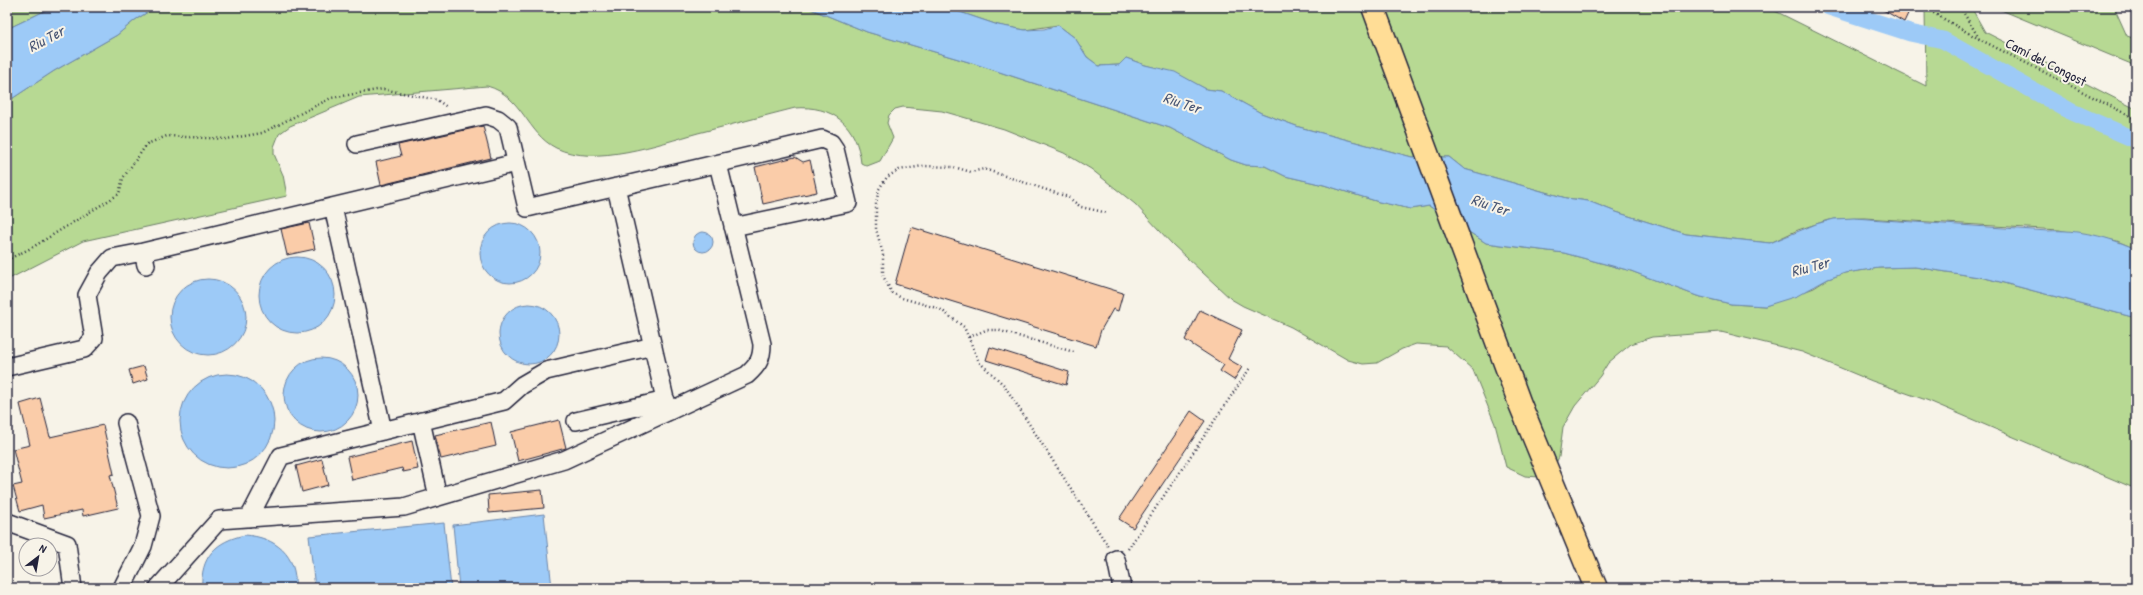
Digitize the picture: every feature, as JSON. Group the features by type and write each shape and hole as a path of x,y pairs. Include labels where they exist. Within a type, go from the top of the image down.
{"highway":[{"path":"1373,7 1507,368 1556,493 1596,588"}],"street":[{"path":"356,144 486,115 498,119 508,127 527,208 822,139 831,142 835,149 848,203 733,227"},
{"path":"7,368 84,349 94,338 87,295 99,273 112,258 144,259 333,207 516,163"},
{"path":"158,588 220,520 404,507 564,460 667,406 747,374 758,365 762,355 762,344 718,164"},
{"path":"616,187 667,406"},
{"path":"333,207 383,431"},
{"path":"249,518 281,456 504,401 522,385 546,371 653,346"},
{"path":"576,421 667,406"},
{"path":"421,421 438,497"},
{"path":"122,588 143,546 151,516 126,423"},
{"path":"7,522 67,544 73,588"},
{"path":"1116,559 1122,588"}],"path":[{"name":"Camí del Congost","path":"1923,7 1979,39 2136,119"},
{"path":"1960,7 1979,39"},
{"path":"7,260 33,247 119,194 123,178 147,144 167,136 227,139 262,133 331,98 383,89 437,100 449,108"},
{"path":"1108,213 1081,207 1068,197 984,169 971,172 954,167 923,166 899,170 887,177 879,190 876,229 883,254 883,276 892,293 902,298 940,309 951,316 964,328 979,362 1004,385 1116,559 1134,541 1250,368"},
{"path":"969,337 986,330 997,330 1074,352"}],"green space":[{"path":"7,7 53,7 7,29"},
{"path":"156,7 806,7 867,32 972,63 1170,128 1231,160 1246,165 1265,166 1285,176 1324,185 1379,202 1411,209 1429,206 1486,243 1564,253 1631,271 1697,296 1731,304 1765,306 1814,288 1828,279 1845,273 1879,268 1915,267 1985,278 2136,318 2136,489 1929,401 1872,381 1802,352 1721,332 1652,337 1631,344 1608,363 1600,376 1575,406 1563,427 1559,457 1555,465 1539,477 1525,476 1506,467 1495,424 1473,370 1446,346 1416,344 1402,349 1377,363 1363,364 1348,360 1291,327 1243,306 1231,299 1172,244 1135,204 1091,169 1064,153 1004,129 942,111 903,107 895,109 889,115 887,123 893,138 880,161 867,166 861,163 859,150 854,138 841,120 832,114 809,108 795,108 646,148 608,155 589,155 572,153 556,148 538,133 509,98 499,91 487,86 359,97 290,126 279,134 274,147 274,154 283,175 287,196 83,241 7,280 7,102 54,71 117,35 135,20"},
{"path":"945,7 1767,7 1926,86 1925,7 1971,7 1985,32 2136,109 2136,249 2117,241 2059,230 1864,218 1835,219 1825,221 1798,230 1770,243 1686,234 1616,212 1588,201 1566,198 1464,169 1449,157 1412,157 1299,127 1261,113 1221,91 1206,89 1175,73 1126,58 1119,65 1099,66 1087,57 1075,38 1058,25 1025,30 998,25"},
{"path":"1994,7 2114,7 2127,36 2136,39 2136,66"}],"water":[{"name":"Riu Ter","path":"53,7 156,7 135,20 117,35 54,71 7,102 7,29"},
{"name":"Riu Ter","path":"806,7 945,7 998,25 1025,30 1044,29 1058,25 1075,38 1087,57 1099,66 1119,65 1126,58 1145,65 1175,72 1206,89 1221,91 1261,113 1299,127 1412,157 1449,157 1464,169 1566,198 1588,201 1616,212 1686,234 1770,243 1816,224 1834,219 1854,218 2048,231 2070,231 2093,235 2136,249 2136,318 1985,278 1915,267 1879,268 1845,273 1828,279 1797,296 1765,306 1731,304 1697,296 1631,271 1564,253 1486,243 1429,206 1411,209 1379,202 1324,185 1285,176 1265,166 1246,165 1231,160 1170,128 972,63 867,32"},
{"path":"510,223 527,228 535,236 540,253 535,270 527,278 510,283 493,278 485,270 480,253 485,236 493,228"},
{"path":"703,232 710,235 713,242 710,249 703,252 696,249 693,242 696,235"},
{"path":"297,257 311,260 324,268 332,281 335,295 332,309 324,322 311,330 297,333 283,330 270,322 262,309 259,295 262,281 270,268 283,260"},
{"path":"208,279 222,282 235,290 243,303 246,317 243,331 235,344 222,352 208,355 194,352 181,344 173,331 170,317 173,303 181,290 194,282"},
{"path":"529,304 546,309 554,317 559,334 554,351 546,359 529,364 512,359 504,351 499,334 504,317 512,309"},
{"path":"321,358 342,364 352,374 358,395 352,416 342,426 321,432 300,426 290,416 284,395 290,374 300,364"},
{"path":"227,374 245,378 260,388 270,403 274,421 270,439 260,454 245,464 227,468 209,464 194,454 184,439 180,421 184,403 194,388 209,378"},
{"path":"544,514 552,588 459,588 453,525"},
{"path":"444,523 451,588 315,588 309,536"},
{"path":"245,535 266,539 282,550 293,566 295,588 202,588 204,567 212,552 226,541"}],"building":[{"path":"1878,7 1911,7 1904,22"},
{"path":"483,126 491,158 381,185 376,162 401,156 398,145"},
{"path":"795,157 803,162 810,160 817,192 763,204 755,167"},
{"path":"309,223 315,249 287,255 281,229"},
{"path":"911,227 1123,293 1118,311 1113,309 1101,330 1096,346 895,284"},
{"path":"1200,310 1242,330 1228,359 1242,367 1234,380 1220,371 1224,365 1185,340"},
{"path":"990,347 1069,372 1066,385 986,360"},
{"path":"144,366 148,379 133,384 129,370"},
{"path":"40,398 50,437 103,425 114,474 110,475 118,508 83,516 82,510 44,518 42,505 20,511 13,486 22,484 13,449 30,445 20,404"},
{"path":"1191,411 1205,421 1133,528 1119,519"},
{"path":"559,420 566,448 518,461 511,432"},
{"path":"491,422 496,446 441,459 435,435"},
{"path":"412,441 418,469 403,472 402,468 352,480 347,457"},
{"path":"322,459 328,485 302,492 296,466"},
{"path":"542,490 544,508 489,513 488,495"}],"waterway":[{"path":"1829,7 1910,33 1943,40 2070,111 2136,140"}]}
